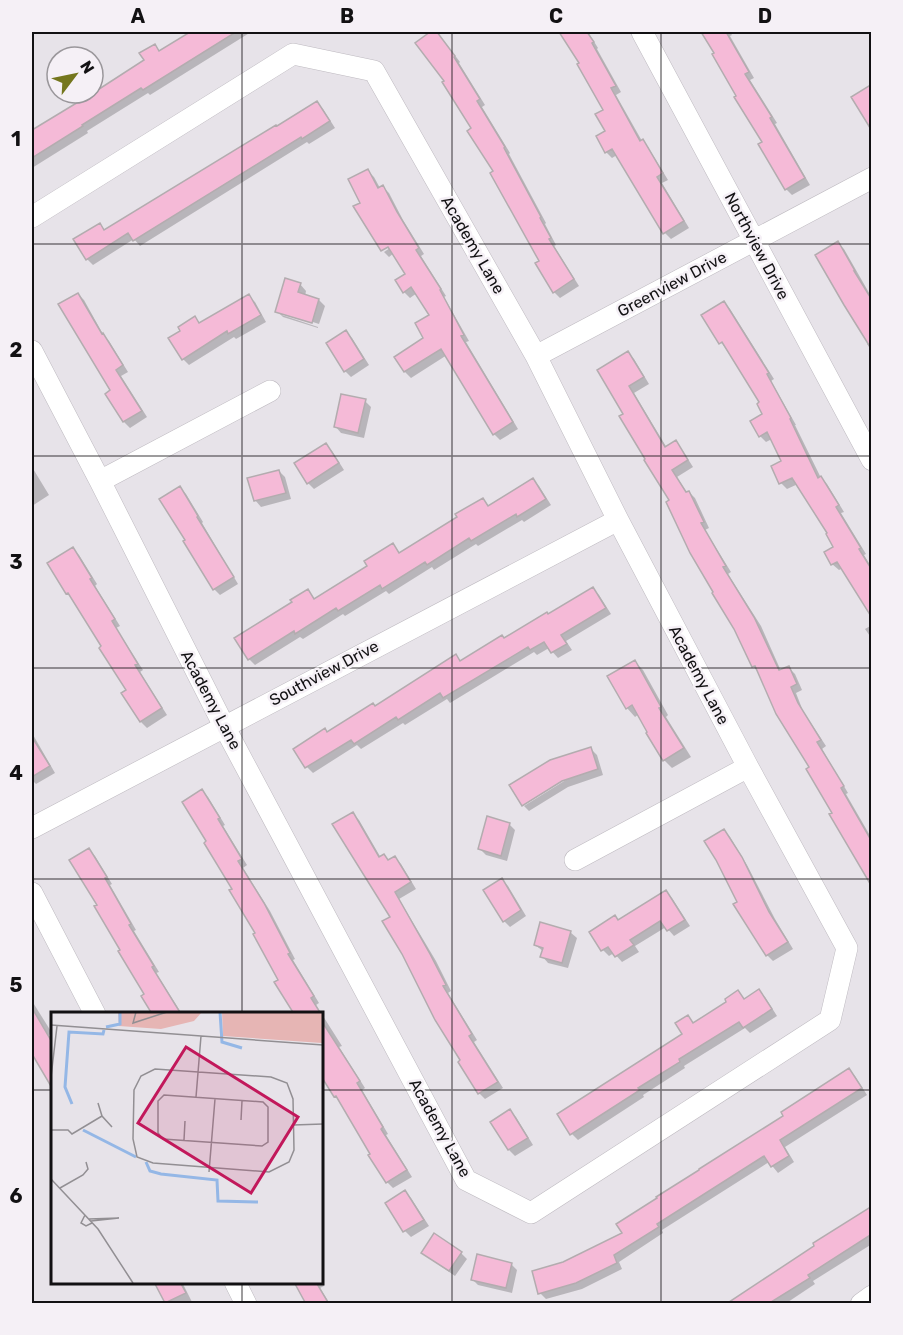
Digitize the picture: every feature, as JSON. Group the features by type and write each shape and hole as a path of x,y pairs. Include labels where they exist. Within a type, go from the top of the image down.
{"street":[{"name":"Northview Drive","path":"642,32 872,460"},
{"name":"Academy Lane","path":"32,217 293,54 374,71 536,356 618,520 748,767 847,948 830,1020 531,1213 466,1180 224,726 32,351"},
{"name":"Greenview Drive","path":"536,356 872,178"},
{"path":"100,481 270,391"},
{"name":"Southview Drive","path":"32,828 618,520"},
{"path":"575,860 748,767"},
{"path":"32,893 94,1012"},
{"path":"236,1284 246,1304"},
{"path":"861,1304 872,1296"}],"building":[{"path":"190,32 236,32 143,90 141,88 32,158 32,130 73,105 105,105 105,85 144,60 139,53 155,44 159,51"},
{"path":"430,32 437,32 455,56 541,217 551,238 549,239 574,279 553,293 535,263 539,261 490,173 493,171 467,131 471,128 442,82 444,81 415,43"},
{"path":"559,32 587,32 616,86 611,88 640,141 643,139 663,173 657,177 684,221 663,234 612,149 605,153 596,136 605,131 595,114 603,110 577,64 579,63"},
{"path":"701,32 726,32 749,72 745,74 772,117 770,118 805,178 785,190 758,144 762,142 734,97 736,96"},
{"path":"872,84 872,131 851,97"},
{"path":"317,101 330,121 133,241 128,233 86,260 73,239 100,223 104,230"},
{"path":"368,169 378,188 383,185 419,248 416,250 441,289 464,335 461,336 513,422 493,435 441,349 404,372 394,357 423,338 415,323 429,315 411,287 403,293 395,280 405,274 388,247 381,251 353,206 360,203 348,179"},
{"path":"838,241 872,300 872,350 815,255"},
{"path":"285,278 301,283 298,292 319,299 312,323 275,312"},
{"path":"78,293 123,365 116,370 142,411 123,422 105,394 110,390 58,304"},
{"path":"249,294 261,315 228,334 227,331 182,360 168,338 180,331 178,327 195,316 199,323"},
{"path":"724,301 769,373 767,374 791,418 818,478 821,476 839,505 836,507 872,570 872,618 837,562 831,565 824,552 833,547 827,533 792,478 779,484 771,466 781,461 767,432 759,437 750,421 762,414 757,404 759,402 722,342 719,344 701,315"},
{"path":"346,330 364,359 344,372 326,343"},
{"path":"628,351 644,377 629,386 665,447 676,440 688,460 672,470 686,492 689,491 704,522 701,523 726,566 723,567 754,617 779,670 789,666 797,684 791,687 798,703 821,740 817,742 844,786 841,788 872,842 872,887 829,814 832,813 806,769 809,767 776,714 755,666 752,667 734,629 690,553 666,502 669,500 619,416 623,414 597,370"},
{"path":"341,394 366,399 358,433 334,427"},
{"path":"326,443 339,463 307,484 294,463"},
{"path":"279,470 286,493 254,501 247,478"},
{"path":"533,478 546,499 517,517 516,514 471,541 469,538 427,565 425,562 382,589 380,585 338,611 336,608 248,660 234,638 292,602 290,600 308,589 314,599 367,566 364,561 393,543 399,553 457,517 455,514 483,498 488,506"},
{"path":"180,486 234,577 213,590 159,499"},
{"path":"73,547 115,619 112,621 138,664 135,665 162,708 140,722 121,693 126,690 99,648 101,646 47,563"},
{"path":"593,587 606,608 561,635 567,644 551,653 544,642 530,650 528,647 443,698 440,693 398,720 396,717 354,744 351,740 305,768 293,749 325,728 327,732 373,703 375,706 456,654 460,661 502,635 504,638"},
{"path":"635,660 661,707 659,708 684,748 663,761 632,705 626,709 607,676"},
{"path":"32,737 50,766 32,777"},
{"path":"591,747 598,769 562,781 522,806 509,785 550,760"},
{"path":"202,789 242,859 238,861 264,903 290,953 288,954 314,996 311,998 320,1012 293,1012 274,982 278,980 253,934 255,933 229,890 232,889 182,802"},
{"path":"353,812 379,857 384,854 388,860 395,856 411,882 395,892 446,985 443,986 472,1034 469,1036 498,1082 478,1094 458,1062 460,1060 435,1020 402,954 382,921 390,917 332,824"},
{"path":"487,816 510,823 501,856 478,849"},
{"path":"724,829 742,857 769,912 788,942 766,956 733,904 737,902 704,841"},
{"path":"89,848 107,877 105,878 131,924 129,925 154,966 152,967 180,1012 151,1012 141,996 144,994 94,906 97,905 69,860"},
{"path":"502,878 521,910 503,922 483,890"},
{"path":"666,890 685,920 667,931 660,921 630,940 634,945 615,957 608,947 601,951 589,932 615,915 618,920"},
{"path":"540,922 571,931 562,963 540,957 543,948 534,945"},
{"path":"759,989 772,1009 743,1028 739,1022 679,1059 680,1062 638,1088 640,1090 570,1135 557,1114 682,1034 675,1023 688,1015 693,1023 726,1002 725,999 738,990 744,999"},
{"path":"32,1008 51,1040 51,1086 32,1054"},
{"path":"322,1022 360,1081 357,1083 383,1127 381,1129 407,1170 386,1183 336,1096 334,1097 322,1078"},
{"path":"849,1068 862,1088 780,1140 789,1156 771,1167 764,1156 657,1224 659,1227 614,1255 617,1263 576,1283 538,1294 532,1271 563,1262 622,1233 616,1224 783,1116 781,1112"},
{"path":"510,1109 528,1138 508,1150 490,1122"},
{"path":"405,1190 424,1220 403,1232 385,1203"},
{"path":"872,1206 872,1234 808,1275 810,1278 768,1304 726,1304 814,1246 813,1243"},
{"path":"434,1233 462,1252 449,1271 421,1253"},
{"path":"477,1254 512,1263 506,1288 471,1280"},
{"path":"155,1284 181,1284 186,1293 165,1303"},
{"path":"295,1284 317,1284 329,1304 306,1304"}]}
